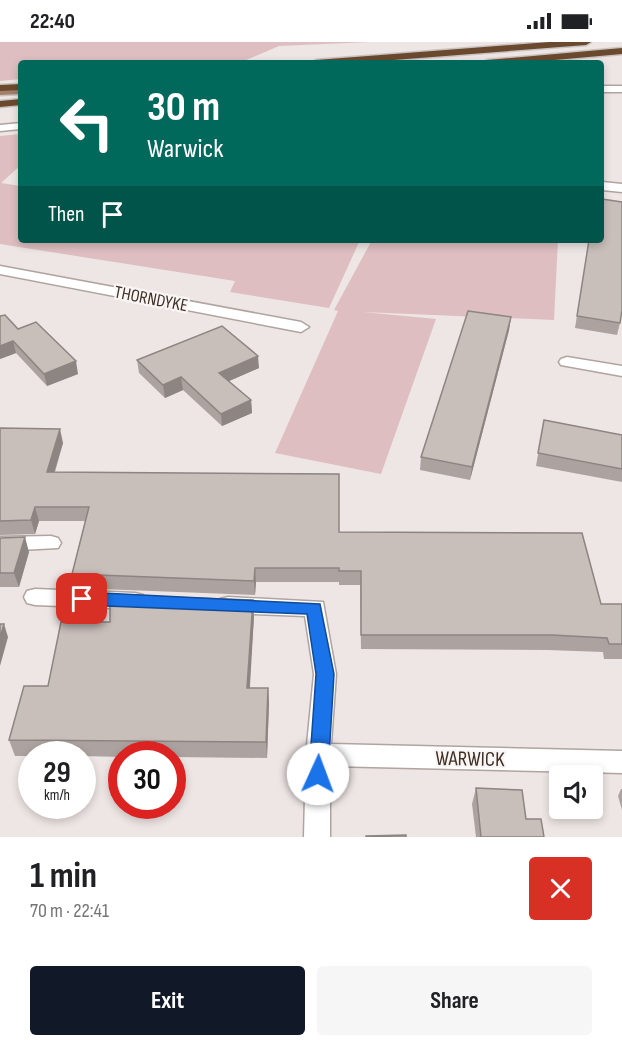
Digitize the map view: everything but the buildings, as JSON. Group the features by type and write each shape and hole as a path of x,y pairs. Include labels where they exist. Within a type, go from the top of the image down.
{"highway":[{"path":"358,60 586,42"},
{"path":"521,60 622,51"},
{"path":"0,104 18,102"}],"main road":[{"path":"370,60 399,57"},
{"path":"0,90 18,89"}],"street":[{"path":"604,89 622,89"},
{"path":"0,128 18,126"},
{"path":"604,186 622,188"},
{"name":"THORNDYKE","path":"0,270 301,327"},
{"path":"567,362 622,371"},
{"path":"0,544 51,543"},
{"path":"35,597 152,602"},
{"path":"210,604 315,608 325,674 318,755 317,837"},
{"name":"WARWICK","path":"318,755 622,762"}],"shaded area":[{"path":"0,42 370,42 279,46 246,60 18,60 18,79 0,81"},
{"path":"18,134 18,168 1,183 18,186 18,243 359,243 329,308 230,292 235,281 0,244 0,136"},
{"path":"370,243 558,243 554,320 363,312 436,319 381,474 275,453 338,311 334,310"}],"route":[{"path":"82,599 315,608 325,674 318,774"}]}
